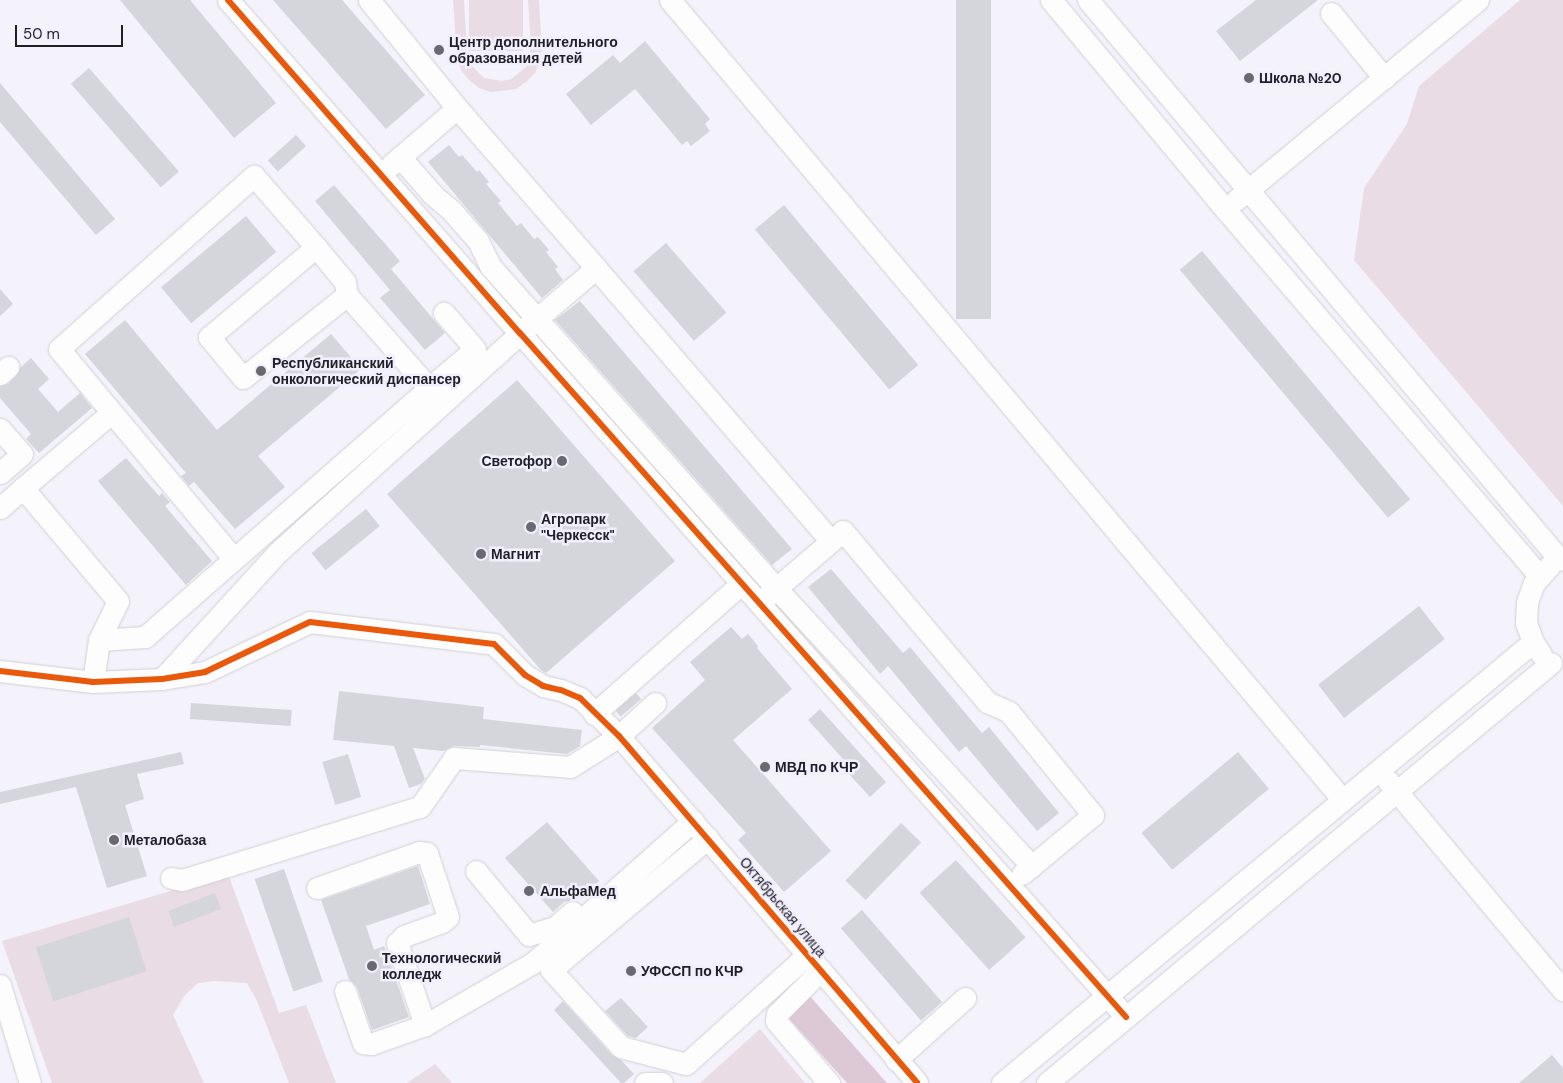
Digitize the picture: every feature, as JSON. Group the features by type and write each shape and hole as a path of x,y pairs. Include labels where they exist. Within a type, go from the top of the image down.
{"street":[{"path":"228,0 520,334 1126,1017"},
{"path":"369,0 457,108 831,541"},
{"path":"670,0 1343,800"},
{"path":"1051,0 1225,209 1540,576"},
{"path":"1046,1083 1397,791 1557,666 1533,642 1526,623 1527,602 1534,583 1547,567 1561,558 1247,191 1088,0"},
{"path":"1225,209 1478,0"},
{"path":"1331,13 1384,78"},
{"path":"380,174 457,108"},
{"path":"400,157 478,241 490,266 536,319 776,588 1032,866"},
{"path":"234,559 59,349 254,176 345,282 347,295 429,388"},
{"path":"316,247 209,337 243,378 347,295"},
{"path":"162,679 278,552 536,319 596,268"},
{"path":"99,640 145,637 475,349 444,313"},
{"path":"0,508 111,413"},
{"path":"0,429 22,454 0,473"},
{"path":"23,488 118,601 99,640 93,682"},
{"path":"758,603 843,531 987,702 1009,712 1094,815 1008,885"},
{"path":"594,714 741,584"},
{"name":"Октябрьская улица","path":"0,671 93,682 162,679 205,672 310,622 494,644 525,675 543,686 561,690 580,698 624,742 708,838 782,913 814,963 917,1083"},
{"path":"1002,1083 1533,642"},
{"path":"171,878 182,880 420,807 454,758 570,768 624,742 655,703"},
{"path":"1380,770 1563,990"},
{"path":"476,871 529,934 555,927 689,817"},
{"path":"345,991 363,1043 371,1044 425,1025 533,963 689,817"},
{"path":"708,838 551,970 621,1047 686,1064 814,963"},
{"path":"317,888 419,852 427,853 448,917 442,922 404,936 397,943 425,1025"},
{"path":"814,963 776,1014 776,1021 829,1083"},
{"path":"0,985 28,1082"},
{"path":"896,1060 964,998"},
{"path":"645,1083 662,1083"}],"shaded area":[{"path":"453,0 464,0 467,55 471,65 484,78 502,81 511,79 526,67 531,47 528,0 539,0 542,49 535,73 526,82 516,89 491,92 479,88 469,80 461,70 457,58"},
{"path":"469,0 523,0 523,51 469,51"},
{"path":"1520,0 1563,0 1563,506 1354,260 1364,188 1407,124 1419,86"},
{"path":"228,874 279,1013 306,1005 336,1083 289,1083 257,1001 247,983 215,981 198,983 185,995 173,1015 204,1083 52,1083 2,941"},
{"path":"807,993 887,1083 847,1083 784,1013"},
{"path":"760,1029 805,1083 700,1083"},
{"path":"435,1064 452,1083 407,1083"}],"building":[{"path":"120,0 190,0 276,103 234,138"},
{"path":"273,0 342,0 425,95 386,129"},
{"path":"956,0 991,0 991,319 956,319"},
{"path":"1256,0 1318,0 1240,61 1216,31"},
{"path":"645,41 710,119 705,124 710,131 691,146 687,141 682,145 635,89 591,125 566,94 613,55 620,63"},
{"path":"89,68 179,171 161,187 71,84"},
{"path":"0,83 115,219 96,235 0,122"},
{"path":"296,135 306,146 278,172 268,160"},
{"path":"449,145 459,157 462,155 477,172 479,170 489,182 486,184 501,201 498,203 517,226 521,223 534,239 538,237 549,250 546,252 558,267 555,269 563,280 542,298 428,162"},
{"path":"334,185 400,261 391,269 445,333 425,350 380,298 390,290 315,201"},
{"path":"784,205 918,365 889,390 755,229"},
{"path":"246,216 276,252 191,323 161,287"},
{"path":"666,243 726,312 694,341 634,271"},
{"path":"1202,251 1410,499 1388,518 1180,270"},
{"path":"0,289 13,304 0,316"},
{"path":"580,301 792,549 772,565 555,320"},
{"name":"Республиканский онкологический диспансер","path":"125,320 217,430 331,334 361,369 258,456 285,487 235,529 194,482 189,486 181,476 186,473 85,354"},
{"path":"31,358 49,379 38,389 58,412 80,393 92,408 39,453 26,439 31,434 0,398 0,386 8,384 16,376 20,368"},
{"name":"Агропарк \"Черкесск\"","path":"517,380 675,561 546,673 541,670 387,494"},
{"path":"126,458 159,496 162,493 170,502 165,506 212,561 186,585 98,481"},
{"path":"366,509 380,526 325,570 312,553"},
{"path":"831,569 903,653 910,647 982,733 989,727 1059,813 1037,831 966,746 959,752 888,666 880,674 808,587"},
{"path":"1419,606 1445,639 1344,718 1318,685"},
{"path":"731,627 742,639 748,634 758,646 757,648 792,689 733,740 831,851 784,892 738,840 746,833 652,728 705,680 690,662"},
{"path":"339,691 484,707 483,719 582,730 580,746 567,754 480,745 480,747 454,746 443,751 413,748 425,779 421,784 409,788 394,746 333,740"},
{"path":"636,693 641,699 620,716 615,710"},
{"path":"191,703 292,710 291,726 190,719"},
{"path":"820,709 886,782 870,797 848,773 852,769 808,720"},
{"name":"Металобаза","path":"181,752 184,764 137,774 144,799 125,805 147,876 107,888 76,787 0,804 0,792"},
{"path":"1238,752 1269,789 1172,870 1141,833"},
{"path":"348,754 361,797 335,805 322,762"},
{"path":"547,822 599,881 576,900 564,902 553,912 505,858"},
{"path":"901,823 921,842 866,900 845,881"},
{"path":"956,860 1026,937 989,970 920,893"},
{"path":"418,866 430,904 366,926 374,950 384,946 409,1017 372,1030 357,987 349,979 321,900"},
{"path":"284,869 323,982 293,992 255,879"},
{"path":"215,893 221,909 174,927 168,911"},
{"path":"862,910 942,1002 921,1020 841,928"},
{"path":"129,917 147,971 53,1001 36,947"},
{"path":"621,998 648,1027 636,1038 628,1036 605,1011"},
{"path":"563,1001 612,1055 621,1060 634,1074 624,1083 621,1083 554,1010"},
{"path":"1552,1055 1563,1068 1563,1083 1519,1083"}],"cycle path":[{"path":"228,0 520,333 1126,1017"},
{"path":"0,671 93,682 162,679 205,672 310,622 494,644 525,675 543,686 561,690 580,698 619,736 917,1083"}],"place":[{"name":"Центр дополнительного образования детей","path":"439,50"},
{"name":"Школа №20","path":"1249,78"},
{"name":"Республиканский онкологический диспансер","path":"261,371"},
{"name":"Светофор","path":"562,461"},
{"name":"Агропарк \"Черкесск\"","path":"531,527"},
{"name":"Магнит","path":"481,554"},
{"name":"МВД по КЧР","path":"765,767"},
{"name":"Металобаза","path":"114,840"},
{"name":"АльфаМед","path":"529,891"},
{"name":"Технологический колледж","path":"372,966"},
{"name":"УФССП по КЧР","path":"631,971"}]}
